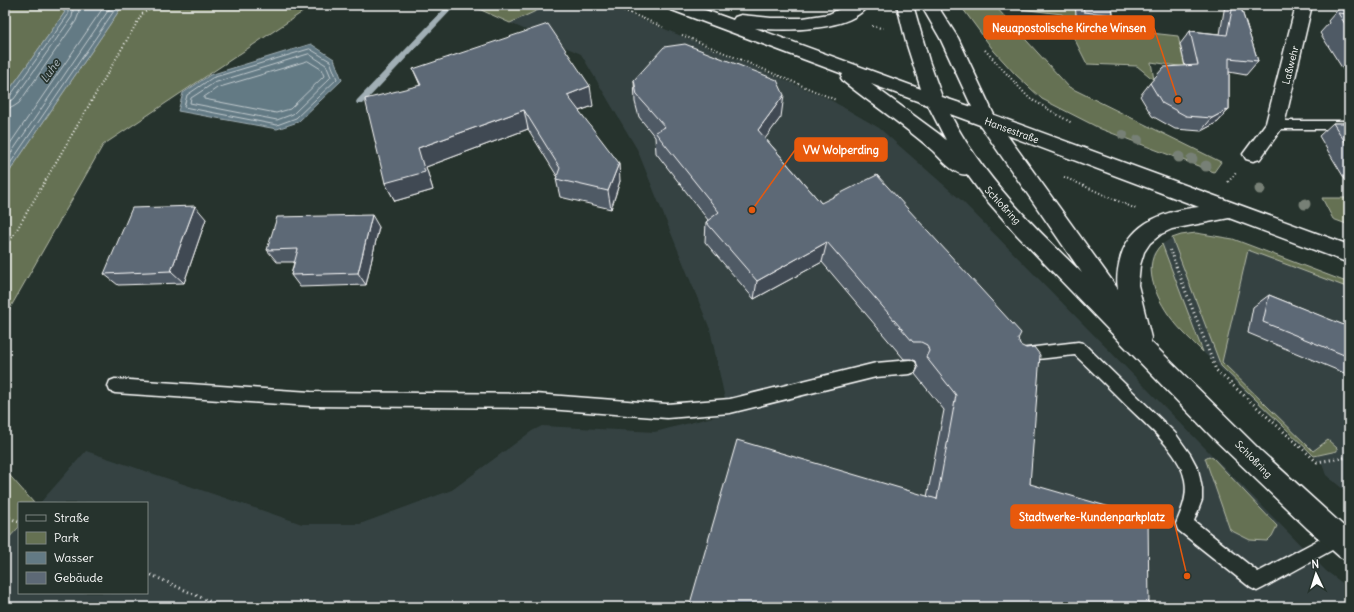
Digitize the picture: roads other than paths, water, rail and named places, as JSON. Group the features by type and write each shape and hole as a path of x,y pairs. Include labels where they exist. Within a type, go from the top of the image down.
{"main road":[{"name":"Hansestraße","path":"675,5 1349,254"},
{"path":"706,17 767,25 806,24 848,14 860,5"},
{"name":"Schloßring","path":"904,5 912,36 934,101 959,148 989,191 1161,368 1277,482 1343,543"},
{"name":"Schloßring","path":"929,5 949,38 987,121 1161,368"},
{"name":"Laßwehr","path":"1253,154 1275,125 1304,5"},
{"path":"828,62 932,139 989,191"},
{"path":"1140,338 1127,277 1131,252 1141,238 1157,225 1180,218 1230,210"}],"lane":[{"path":"1275,125 1349,125"},
{"path":"1012,356 1078,348 1170,438 1181,453 1189,468 1194,484 1195,499 1184,524 1257,582 1343,543"},
{"path":"115,386 311,399 535,401 667,411 730,406 876,370 910,367"}],"water":[{"name":"Luhe","path":"59,5 123,5 5,178 5,96 65,12 58,7"},
{"path":"311,44 334,59 342,80 298,122 277,129 178,111 183,93 210,75"}],"waterway":[{"path":"360,102 452,5"}],"railway":[{"path":"5,602 15,607"}],"place":[{"name":"Neuapostolische Kirche Winsen","path":"1178,100"},
{"name":"VW Wolperding","path":"752,210"},
{"name":"Stadtwerke-Kundenparkplatz","path":"1187,576"}]}
